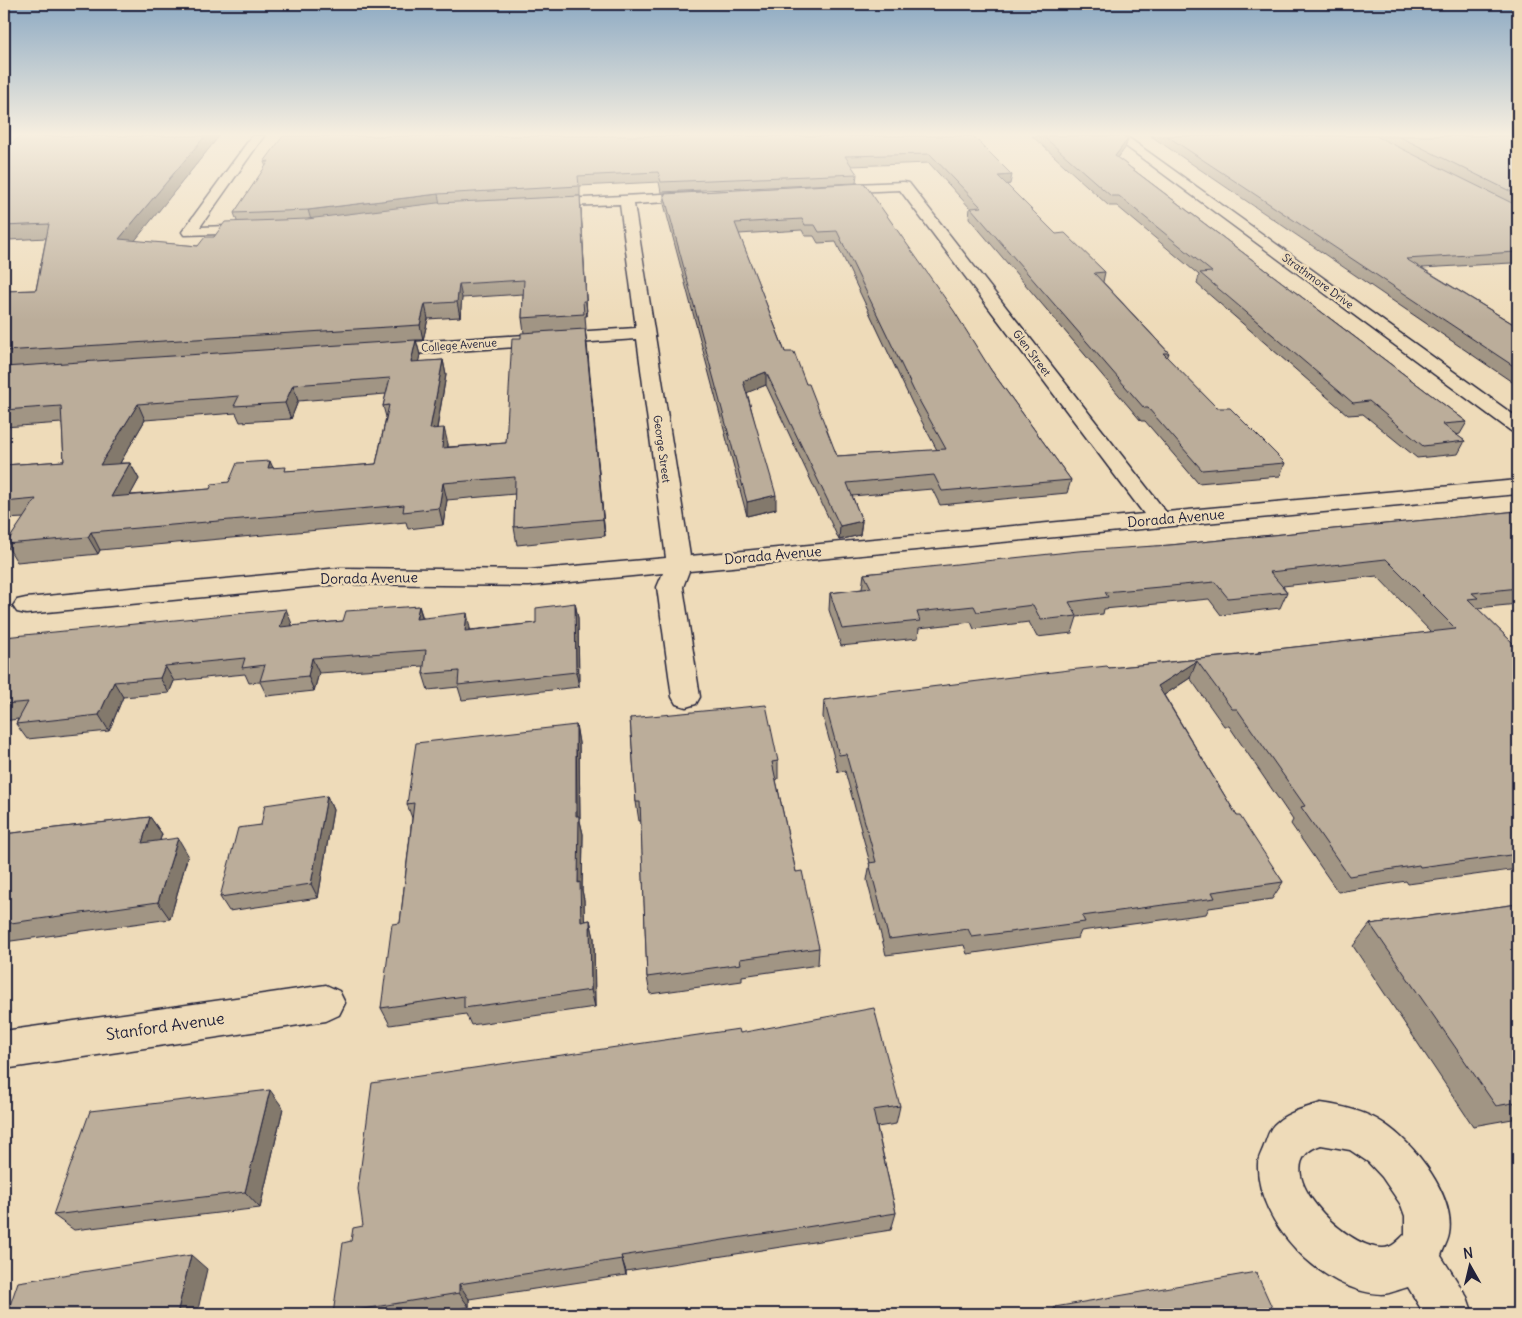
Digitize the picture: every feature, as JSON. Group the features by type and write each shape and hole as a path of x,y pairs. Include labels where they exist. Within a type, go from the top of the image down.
{"street":[{"path":"214,198 189,232 274,228"},
{"path":"528,205 659,198"},
{"name":"Glen Street","path":"913,198 1160,520"},
{"name":"Strathmore Drive","path":"1203,198 1518,426"},
{"name":"George Street","path":"626,199 679,564 670,587 686,696"},
{"name":"College Avenue","path":"369,351 645,333"},
{"name":"Dorada Avenue","path":"26,606 340,576 529,578 1518,487"},
{"name":"Stanford Avenue","path":"7,1057 326,1003"},
{"path":"1416,1258 1450,1314"}],"building":[{"path":"4,198 154,198 119,239 198,246 205,237 214,237 225,222 307,219 437,203 580,198 586,301 583,301 584,314 522,318 524,280 459,284 457,302 425,304 420,325 4,351 4,291 36,290 49,224 4,226"},
{"path":"244,198 410,198 308,210 234,213"},
{"path":"665,198 874,198 954,311 991,370 1071,480 942,491 934,475 847,483 862,521 840,526 766,372 743,381 776,495 747,502","holes":["802,219 805,225 815,225 819,232 837,231 914,391 946,449 837,456 809,384 806,384 794,352 785,352 735,223"]},
{"path":"972,198 1020,198 1056,234 1065,233 1105,272 1094,273 1169,353 1163,353 1217,408 1230,408 1285,463 1202,470 1148,408 1144,408 971,208 981,207"},
{"path":"1121,198 1170,198 1467,422 1442,424 1465,441 1423,446 1369,401 1353,403 1200,273 1212,272"},
{"path":"1260,198 1501,198 1518,206 1518,253 1406,259 1515,325 1518,325 1518,369"},
{"path":"585,329 603,519 514,527 515,477 443,483 439,508 403,512 404,505 91,532 88,537 6,544 36,499 4,502 4,465 64,461 61,406 4,410 4,367 416,340 411,362 443,360 430,429 444,428 442,448 506,443 512,338 521,338 521,333","holes":["390,378 383,406 389,405 376,464 285,471 286,467 268,468 270,461 237,463 229,482 212,484 210,489 111,497 130,463 100,465 138,404 239,396 234,406 285,403 293,385"]},
{"path":"1518,511 1518,588 1472,593 1478,598 1468,599 1518,648 1518,854 1420,867 1419,865 1349,876 1301,807 1305,806 1237,709 1232,709 1197,661 1158,686 1237,816 1240,816 1283,882 1212,892 1215,898 1082,916 1085,922 972,937 968,929 889,939 869,863 876,862 846,754 839,755 824,700 1069,670 1107,666 1109,668 1261,653 1259,651 1456,629 1386,559 1270,572 1287,592 1228,598 1215,582 1105,592 1108,597 1069,602 1077,616 1041,620 1033,605 977,612 974,606 917,612 920,621 842,629 830,593 871,588 864,574 1078,551 1170,545"},
{"path":"575,603 576,672 458,685 459,671 423,674 426,650 312,658 308,676 260,681 265,665 242,668 245,658 165,666 160,678 114,682 99,715 16,724 28,702 4,704 4,637 286,609 280,627 343,621 346,611 419,606 416,619 467,613 465,631 536,623 536,608"},
{"path":"766,705 778,761 772,762 796,872 802,871 819,948 740,959 741,964 647,977 640,802 636,802 630,718"},
{"path":"576,725 576,816 579,816 578,883 580,882 581,922 590,920 591,990 464,1008 464,996 381,1008 392,924 400,923 414,803 407,804 416,743"},
{"path":"327,796 311,884 220,897 238,828 261,825 265,805"},
{"path":"150,817 142,843 178,838 158,902 4,924 4,834"},
{"path":"1518,904 1518,1102 1496,1106 1370,924"},
{"path":"874,1008 900,1106 873,1110 896,1213 621,1256 622,1259 459,1284 459,1293 333,1314 343,1243 351,1241 353,1228 363,1226 358,1189 372,1083 739,1029 740,1033"},
{"path":"270,1090 245,1192 53,1215 90,1111"},
{"path":"191,1255 177,1314 7,1314 18,1282"},
{"path":"1256,1272 1275,1314 1057,1314 1055,1307"}]}
